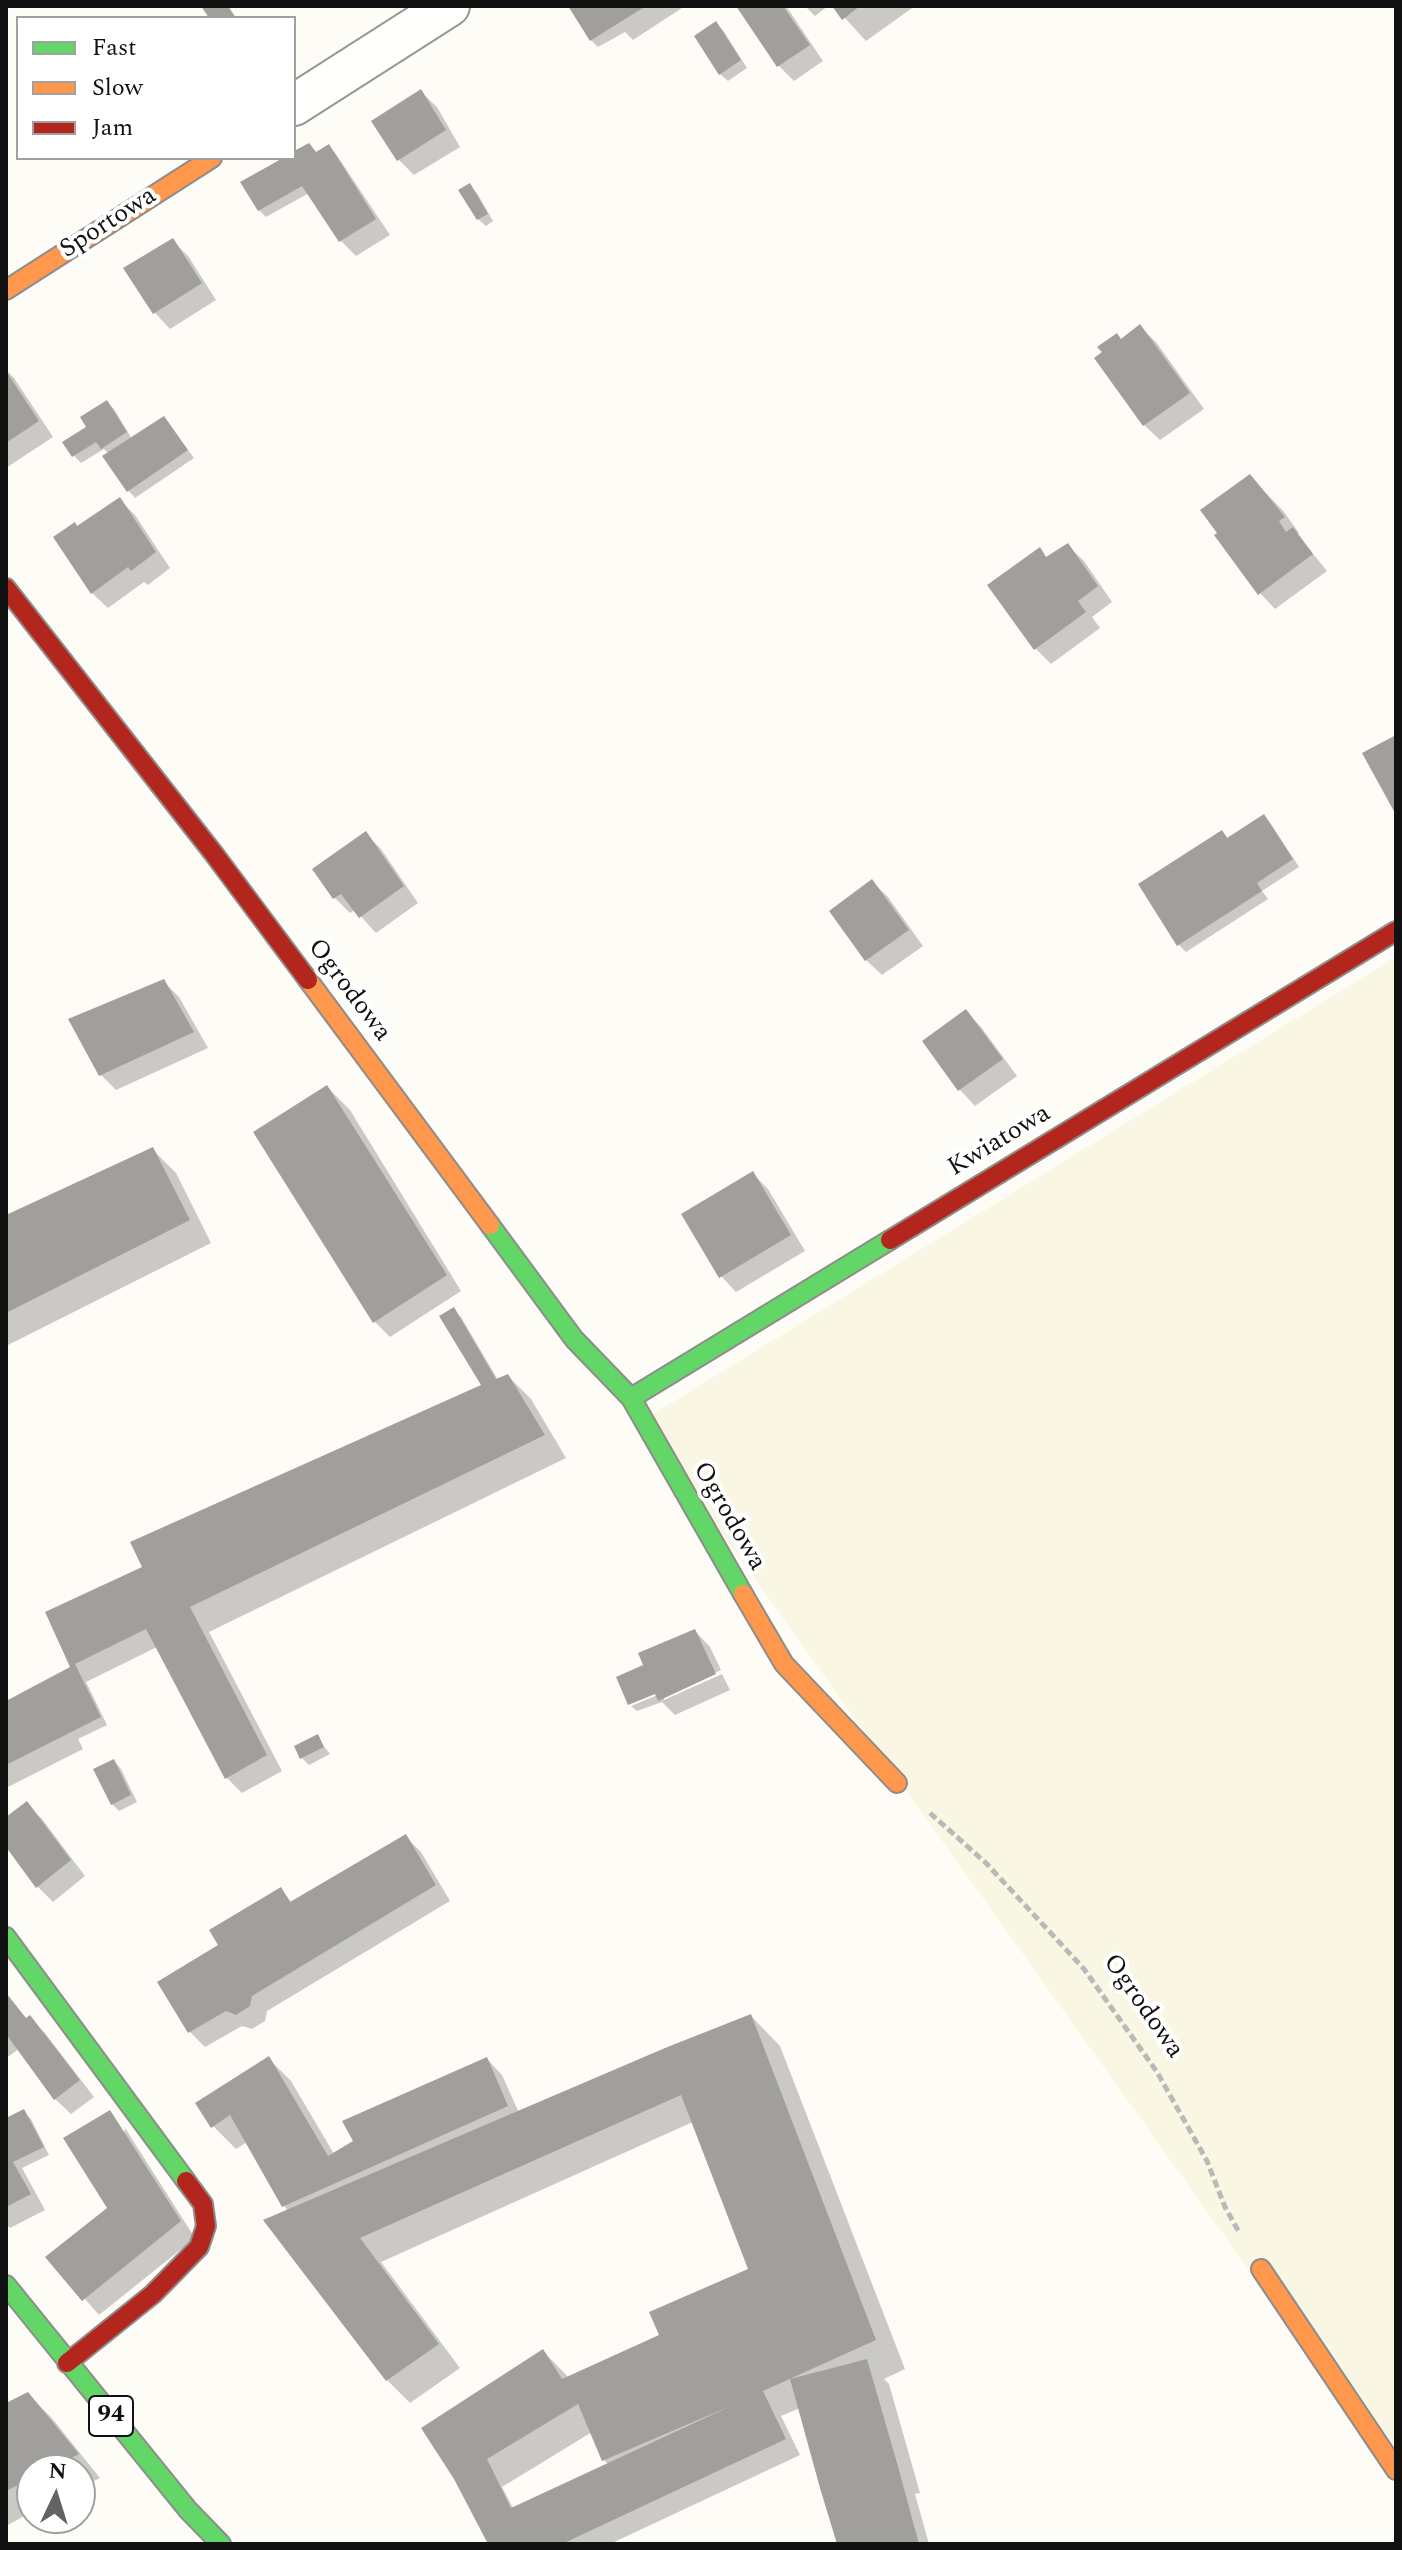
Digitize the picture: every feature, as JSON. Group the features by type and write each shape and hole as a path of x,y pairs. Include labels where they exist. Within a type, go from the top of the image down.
{"street":[{"path":"296,104 449,6"},
{"name":"Sportowa","path":"6,290 209,160"},
{"name":"Ogrodowa","path":"6,588 214,854 574,1339 631,1398 784,1664 897,1783"},
{"name":"Kwiatowa","path":"631,1398 1396,931"},
{"path":"6,1937 203,2204 206,2226 199,2247 153,2294 67,2363"},
{"path":"1261,2269 1396,2470"},
{"name":"94","path":"6,2285 188,2510 221,2544"}],"path":[{"name":"Ogrodowa","path":"897,1783 986,1863 1084,1969 1157,2072 1207,2161 1225,2207 1261,2269"}],"shaded area":[{"path":"1396,957 1396,2476 642,1421"}],"building":[{"path":"201,6 228,6 235,16 208,16"},
{"path":"568,6 646,6 590,41"},
{"path":"736,6 783,6 810,45 777,67"},
{"path":"832,6 860,6 842,20"},
{"path":"716,21 741,60 719,75 694,36"},
{"path":"421,89 446,130 397,161 371,121"},
{"path":"309,143 316,152 329,144 376,219 339,242 302,186 258,211 240,182 279,160 296,160 296,150"},
{"path":"470,183 488,214 477,220 458,190"},
{"path":"173,238 202,283 153,314 123,268"},
{"path":"1140,324 1190,393 1143,426 1094,358 1102,352 1097,347 1117,333 1121,339"},
{"path":"6,371 39,421 6,443"},
{"path":"107,400 127,432 101,449 96,442 72,457 62,442 86,427 80,417"},
{"path":"164,416 188,450 127,492 102,456"},
{"path":"1250,474 1285,517 1279,521 1286,532 1293,527 1313,554 1258,595 1214,535 1217,533 1200,510"},
{"path":"120,497 156,552 131,571 128,567 91,594 53,537 75,522 77,526"},
{"path":"1068,543 1098,586 1078,601 1086,612 1034,650 987,585 1040,547 1046,557"},
{"path":"1396,735 1396,815 1362,753"},
{"path":"1264,814 1293,859 1257,883 1262,891 1177,946 1138,884 1222,830 1227,838"},
{"path":"366,831 404,886 359,918 341,894 333,899 312,869"},
{"path":"872,879 909,930 865,961 829,911"},
{"path":"164,979 194,1032 99,1076 68,1019"},
{"path":"966,1009 1003,1059 958,1091 922,1041"},
{"path":"327,1085 447,1275 373,1323 253,1132"},
{"path":"153,1147 190,1220 6,1313 6,1215"},
{"path":"753,1171 791,1235 719,1278 681,1214"},
{"path":"454,1307 496,1379 508,1374 545,1435 190,1607 267,1755 225,1779 146,1629 75,1664 101,1717 6,1765 6,1701 70,1667 45,1612 142,1567 130,1542 481,1385 439,1316"},
{"path":"695,1629 716,1674 658,1701 655,1694 628,1705 616,1677 643,1665 638,1653"},
{"path":"318,1734 324,1747 300,1759 294,1746"},
{"path":"114,1759 131,1795 111,1805 93,1769"},
{"path":"27,1801 71,1860 36,1888 6,1847 6,1817"},
{"path":"406,1834 436,1885 252,1996 250,2006 236,2015 226,2011 188,2033 157,1982 218,1945 209,1930 281,1887 290,1902"},
{"path":"6,1993 26,2018 30,2015 80,2080 54,2100 6,2034"},
{"path":"751,2014 876,2340 763,2391 786,2439 562,2544 488,2544 454,2479 421,2428 543,2349 562,2379 659,2335 649,2312 748,2269 681,2095 360,2238 439,2344 386,2381 263,2220","holes":["578,2404 602,2461 733,2405 511,2508 487,2459"]},
{"path":"269,2056 328,2156 353,2141 342,2121 487,2057 508,2106 282,2207 230,2115 211,2128 195,2103"},
{"path":"24,2109 44,2147 13,2162 31,2194 6,2207 6,2118"},
{"path":"110,2110 181,2221 82,2301 45,2257 107,2208 63,2138"},
{"path":"867,2359 919,2544 837,2544 820,2488 790,2379"},
{"path":"28,2392 79,2454 16,2454 16,2486 6,2491 6,2403"}],"traffic: fast":[{"path":"490,1225 574,1339 631,1398 743,1594"},
{"path":"631,1398 890,1240"},
{"path":"6,1937 186,2181"},
{"path":"6,2285 188,2510 221,2544"}],"traffic: slow":[{"path":"6,290 209,160"},
{"path":"308,980 490,1225"},
{"path":"743,1594 784,1664 897,1783"},
{"path":"1261,2269 1396,2470"}],"traffic: jam":[{"path":"6,588 214,854 308,980"},
{"path":"890,1240 1396,931"},
{"path":"67,2363 153,2294 199,2247 206,2226 203,2204 186,2181"}]}
